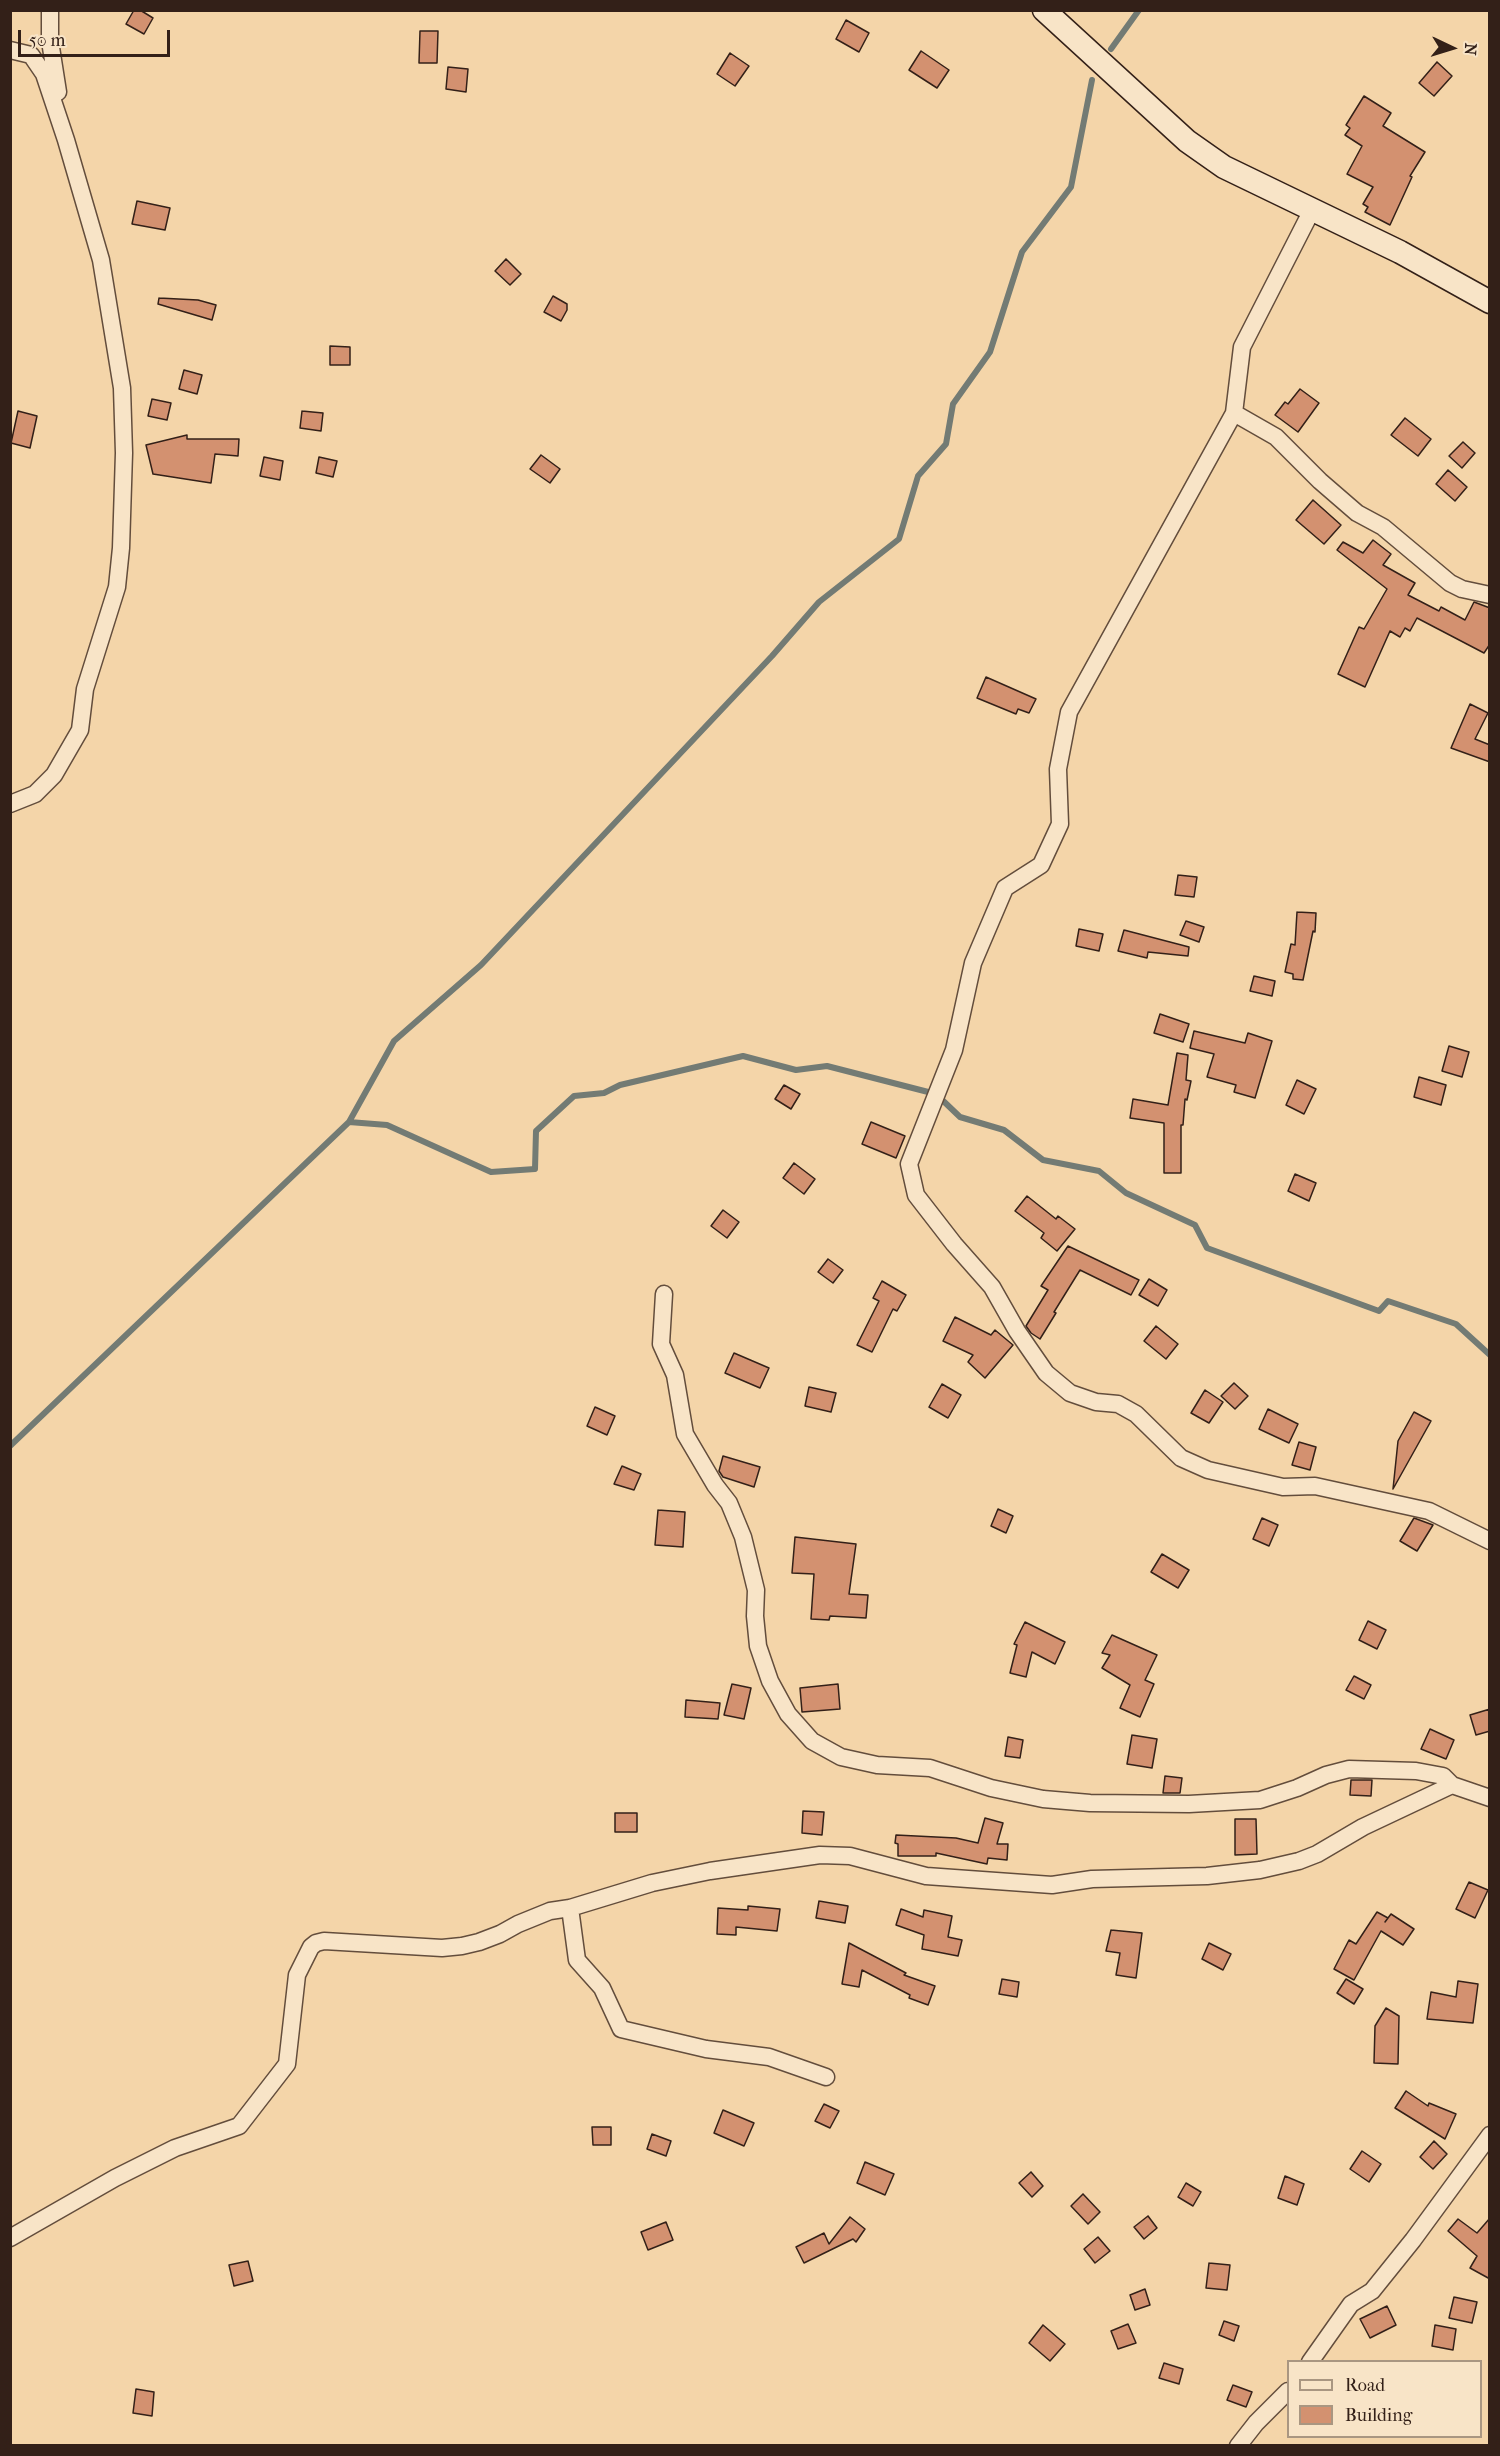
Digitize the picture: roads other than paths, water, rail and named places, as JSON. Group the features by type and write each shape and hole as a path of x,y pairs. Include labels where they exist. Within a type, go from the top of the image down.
{"street":[{"path":"50,10 50,41 66,140"},
{"path":"1044,10 1187,141 1224,167 1400,252 1490,302"},
{"path":"10,50 31,55 44,74 101,260 120,367 124,453 121,548 117,588 85,689 80,730 54,775 34,794 10,804"},
{"path":"1312,210 1242,347 1234,413 1069,712 1058,769 1060,824 1041,865 1005,888 973,963 954,1050 909,1164 916,1195 954,1244 992,1287 1017,1331 1046,1373 1070,1393 1096,1402 1118,1404 1136,1414 1181,1458 1208,1470 1283,1488 1314,1486 1429,1511 1490,1541"},
{"path":"1234,413 1276,437 1320,481 1357,513 1383,526 1450,583 1462,589 1490,595"},
{"path":"664,1294 661,1344 675,1376 686,1434 710,1477 729,1503 743,1537 756,1590 755,1616 758,1646 770,1681 788,1714 812,1742 840,1757 877,1765 930,1768 991,1788 1033,1797 1090,1803 1189,1804 1260,1800 1297,1788 1326,1775 1349,1769 1416,1771 1443,1776 1452,1785 1490,1798"},
{"path":"10,2238 115,2178 176,2148 239,2126 287,2064 297,1975 311,1947 316,1943 324,1941 434,1947 462,1946 479,1942 550,1911 570,1908 652,1883 710,1871 820,1855 850,1856 926,1876 1052,1885 1092,1879 1207,1876 1260,1870 1299,1862 1364,1827 1452,1785"},
{"path":"570,1908 577,1960 602,1988 621,2029 706,2049 769,2057 826,2077"},
{"path":"1311,2360 1351,2304 1372,2291 1413,2240 1490,2135"},
{"path":"1238,2445 1287,2392"}],"waterway":[{"path":"1111,49 1139,10"},
{"path":"10,1446 349,1122 394,1041 481,965 772,656 819,602 899,539 918,476 946,444 953,404 990,352 1022,252 1071,187 1092,80"},
{"path":"349,1122 387,1125 491,1172 535,1169 536,1131 574,1096 604,1093 620,1085 743,1056 796,1070 827,1066 936,1094 960,1117 1004,1130 1043,1160 1099,1171 1126,1193 1195,1225 1207,1248 1379,1311 1388,1301 1456,1324 1490,1355"}]}
